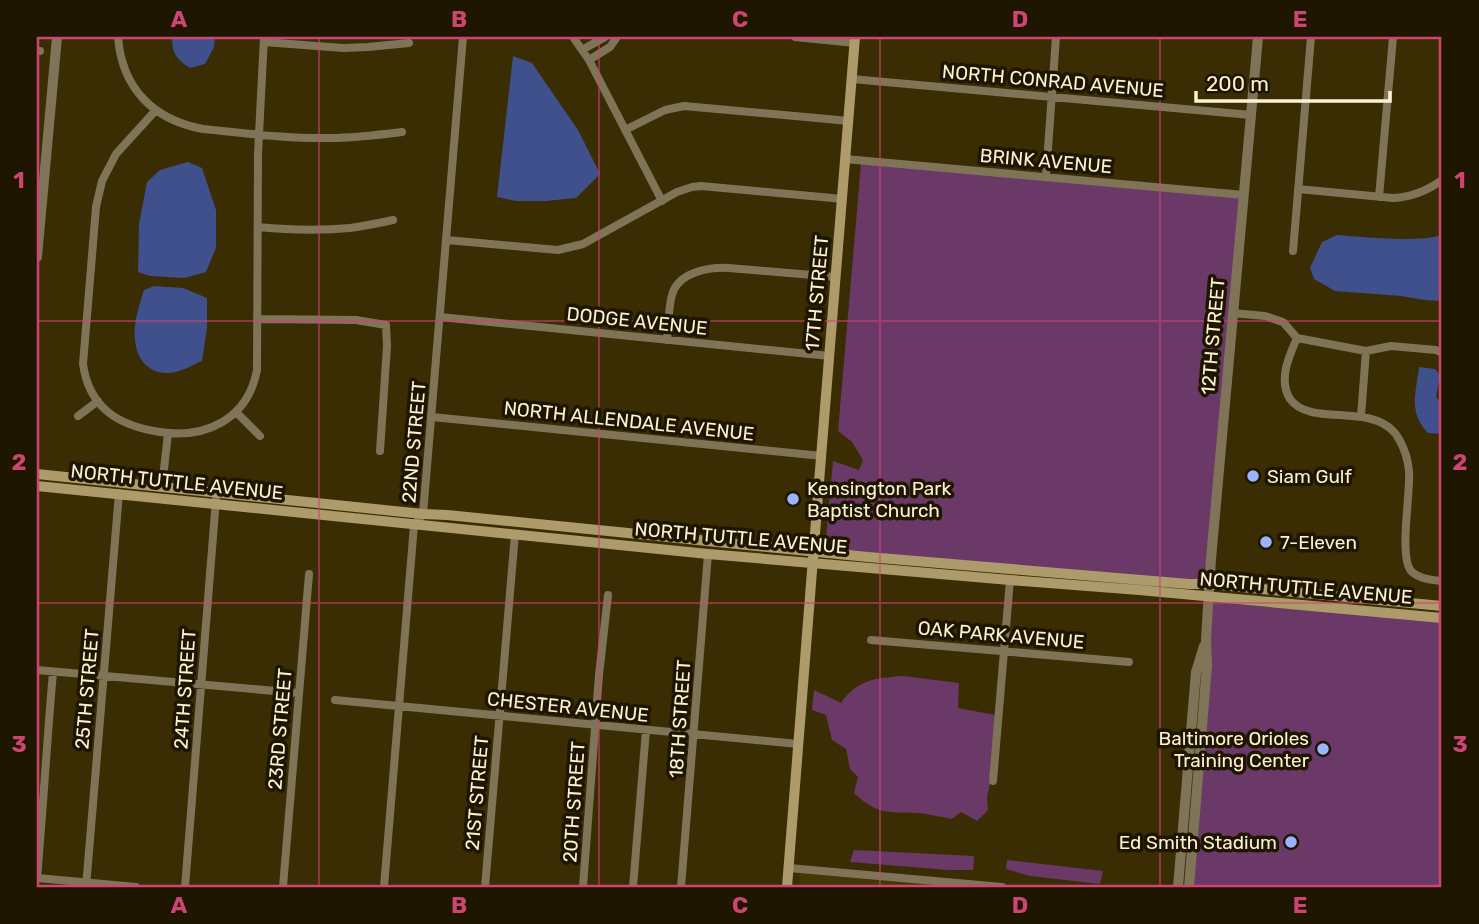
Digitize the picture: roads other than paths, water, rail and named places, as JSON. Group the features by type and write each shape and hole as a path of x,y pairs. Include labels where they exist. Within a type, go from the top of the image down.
{"main road":[{"name":"17TH STREET","path":"787,887 855,40"},
{"name":"NORTH TUTTLE AVENUE","path":"37,474 162,487 216,498 414,525 708,554 812,557 1161,582 1313,606 1442,618"},
{"name":"NORTH TUTTLE AVENUE","path":"37,486 337,504 1010,580 1371,599 1442,606"},
{"path":"1313,606 1324,601 1362,604 1371,599"}],"street":[{"path":"37,257 57,37"},
{"path":"118,37 121,59 137,91 155,111 188,126 329,138 402,132"},
{"name":"22ND STREET","path":"384,887 414,525 423,514 463,37"},
{"path":"573,37 589,60 662,201"},
{"path":"582,50 606,37"},
{"path":"589,60 610,47 617,37"},
{"path":"795,37 855,40"},
{"path":"1046,176 1056,37"},
{"name":"12TH STREET","path":"1189,887 1206,685 1209,590 1258,37"},
{"path":"1293,251 1311,37"},
{"path":"1379,197 1393,37"},
{"path":"155,111 109,164 97,196 84,370 88,385 98,401 107,412 125,424 143,430 188,434 225,422 248,397 256,377 259,134 264,39 343,48 409,43"},
{"name":"NORTH CONRAD AVENUE","path":"852,79 1251,115"},
{"path":"625,131 665,110 684,106 849,121"},
{"name":"BRINK AVENUE","path":"845,159 1244,195"},
{"path":"1298,189 1403,197 1427,190 1442,180"},
{"path":"447,240 566,249 583,244 683,190 701,186 843,200"},
{"path":"258,227 327,230 393,220"},
{"path":"667,340 673,290 682,280 699,272 729,268 836,277"},
{"path":"1232,313 1265,316 1283,322 1297,338 1366,351 1391,346 1442,353"},
{"name":"DODGE AVENUE","path":"440,317 830,356"},
{"path":"258,319 356,320 386,325 380,451"},
{"path":"1297,338 1284,376 1286,392 1296,405 1312,412 1362,416 1378,421 1394,431 1405,450 1409,471 1405,535 1407,562 1411,571 1429,580 1442,582"},
{"path":"1362,416 1366,351"},
{"path":"78,415 98,401"},
{"path":"236,412 260,436"},
{"name":"NORTH ALLENDALE AVENUE","path":"432,417 822,456"},
{"path":"162,487 168,433"},
{"name":"25TH STREET","path":"86,885 119,493"},
{"name":"24TH STREET","path":"185,887 216,498"},
{"name":"21ST STREET","path":"485,887 515,534"},
{"name":"18TH STREET","path":"681,887 708,554"},
{"name":"23RD STREET","path":"283,887 309,574"},
{"path":"993,781 1010,580"},
{"name":"20TH STREET","path":"583,887 608,594"},
{"name":"12TH STREET","path":"1178,887 1196,672 1206,639"},
{"name":"OAK PARK AVENUE","path":"870,640 1129,662"},
{"path":"37,670 298,694"},
{"path":"53,672 37,878 86,885 136,887"},
{"name":"CHESTER AVENUE","path":"335,700 798,744"},
{"path":"633,887 646,730"},
{"path":"789,868 1002,887"}],"water":[{"path":"172,37 215,37 214,47 205,64 190,68 176,55"},
{"path":"513,56 532,63 578,130 600,174 576,198 516,201 497,197"},
{"path":"188,162 202,168 216,210 216,248 206,272 184,278 150,276 138,272 139,224 147,182 160,170"},
{"path":"1337,235 1405,239 1442,235 1442,301 1335,291 1314,279 1310,268 1322,242"},
{"path":"154,286 183,288 207,298 207,328 202,361 168,373 153,370 143,362 136,348 136,321 144,290"},
{"path":"1419,367 1435,369 1440,375 1436,397 1442,404 1442,434 1428,433 1418,417 1415,394"}],"place":[{"name":"Siam Gulf","path":"1253,476"},
{"name":"Kensington Park Baptist Church","path":"793,499"},
{"name":"7-Eleven","path":"1266,542"},
{"name":"Baltimore Orioles Training Center","path":"1323,749"},
{"name":"Ed Smith Stadium","path":"1291,842"}]}
